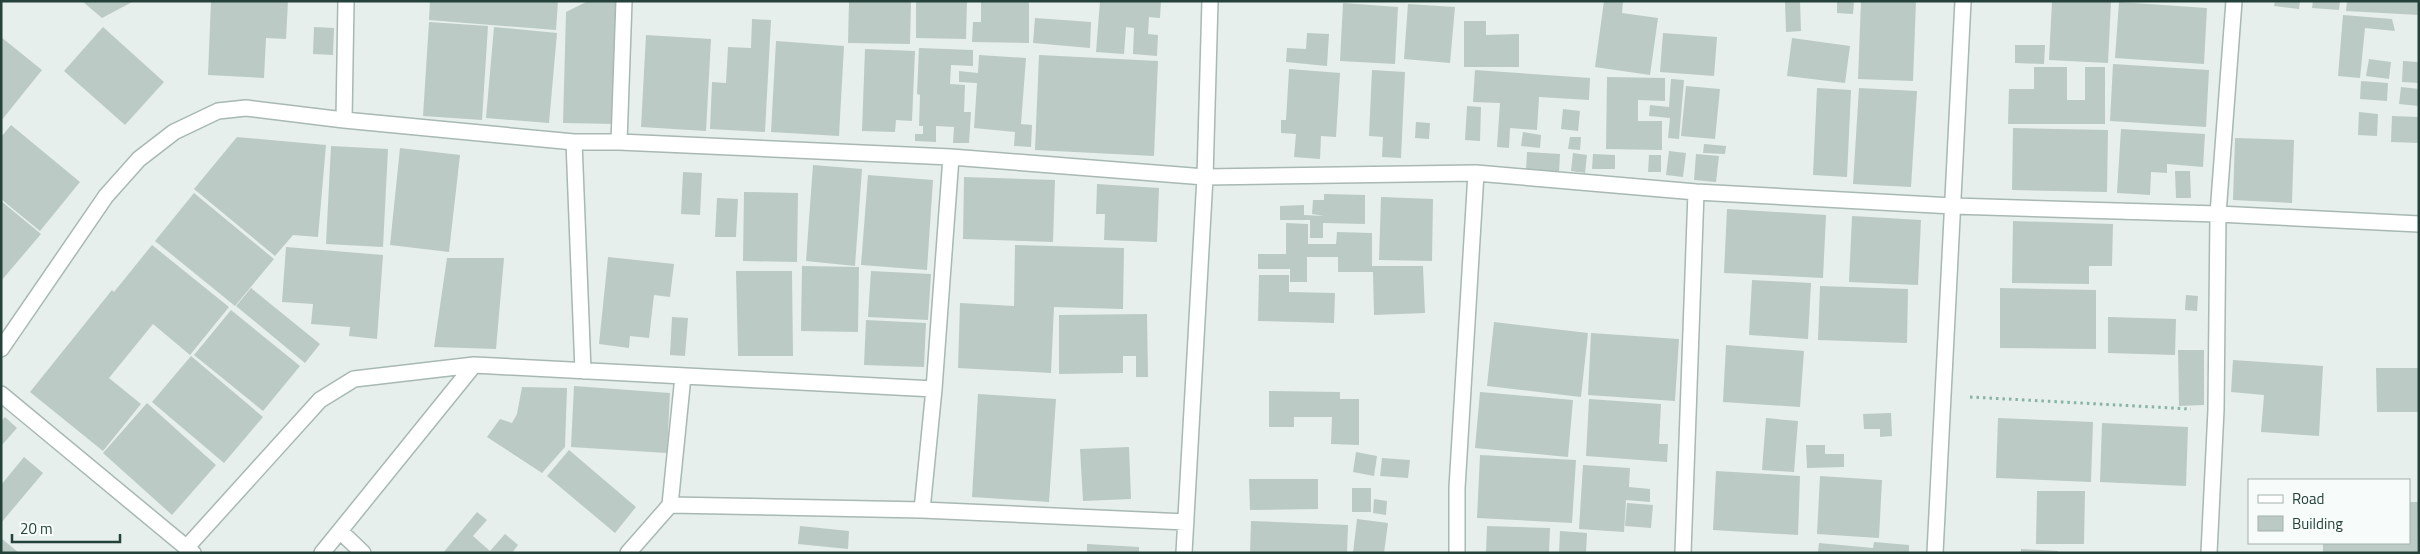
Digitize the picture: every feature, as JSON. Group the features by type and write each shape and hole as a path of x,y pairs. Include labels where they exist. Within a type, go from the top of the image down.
{"street":[{"path":"344,120 346,1"},
{"path":"619,142 624,1"},
{"path":"1184,553 1205,177 1210,1"},
{"path":"1936,553 1963,1"},
{"path":"2209,553 2216,410 2218,214 2234,1"},
{"path":"1,349 106,196 139,159 174,132 218,111 246,108 344,120 574,142 619,142 951,157 1205,177 1476,173 1696,192 1953,206 2218,214 2419,224"},
{"path":"574,142 583,371"},
{"path":"922,510 934,389 951,157"},
{"path":"1457,553 1457,478 1476,173"},
{"path":"1683,553 1696,192"},
{"path":"1,394 190,550 320,400 335,389 354,380 474,365 934,389"},
{"path":"322,553 474,365"},
{"path":"628,553 670,505 683,376"},
{"path":"670,505 922,510 1186,522"},
{"path":"340,532 363,553"}],"path":[{"path":"1944,396 2216,410"}],"building":[{"path":"82,1 134,1 102,18"},
{"path":"211,1 288,1 286,39 266,38 264,78 208,75"},
{"path":"430,1 558,1 556,30 429,20"},
{"path":"588,1 619,1 616,124 563,123 566,12"},
{"path":"849,1 911,1 910,44 848,43"},
{"path":"916,1 967,1 966,39 916,38"},
{"path":"981,1 1029,1 1029,43 972,42 973,22 981,22"},
{"path":"1100,1 1161,1 1160,18 1149,17 1148,34 1158,35 1157,56 1133,54 1134,28 1126,27 1124,54 1096,52"},
{"path":"1604,1 1623,1 1622,13 1658,18 1650,75 1595,67"},
{"path":"1785,1 1800,1 1801,31 1786,32"},
{"path":"1837,1 1854,1 1853,14 1837,13"},
{"path":"1861,1 1916,1 1913,81 1858,79"},
{"path":"2052,1 2111,1 2108,63 2049,60"},
{"path":"2275,1 2300,1 2299,9 2274,6"},
{"path":"2313,1 2340,1 2339,10 2312,8"},
{"path":"2347,1 2419,1 2419,15 2346,11"},
{"path":"2119,2 2207,8 2204,64 2115,58"},
{"path":"1343,3 1398,7 1395,64 1340,61"},
{"path":"1408,4 1455,7 1450,63 1404,59"},
{"path":"2343,15 2392,19 2395,31 2365,28 2360,78 2338,76"},
{"path":"1035,18 1091,22 1090,48 1033,43"},
{"path":"752,19 771,20 765,132 710,129 712,82 726,83 728,47 751,48"},
{"path":"1464,21 1486,21 1486,35 1519,34 1519,67 1464,67"},
{"path":"429,22 488,26 482,120 423,116"},
{"path":"103,27 164,82 125,125 64,71"},
{"path":"314,27 334,28 333,55 313,54"},
{"path":"494,27 557,33 549,123 486,118"},
{"path":"1307,33 1329,34 1327,66 1286,62 1287,48 1306,49"},
{"path":"1663,33 1717,37 1714,76 1660,72"},
{"path":"646,35 711,39 706,131 641,127"},
{"path":"1,37 42,70 1,121"},
{"path":"1792,38 1850,46 1845,83 1787,76"},
{"path":"776,41 844,46 839,136 771,132"},
{"path":"2015,45 2045,45 2044,64 2015,63"},
{"path":"919,48 973,50 973,66 951,65 950,84 965,85 964,112 971,112 969,143 953,143 954,127 936,126 936,142 915,141 915,134 923,134 923,126 919,126 920,95 917,94"},
{"path":"865,49 915,51 912,121 896,120 895,132 862,131"},
{"path":"979,55 1026,58 1021,124 1032,125 1031,147 1014,146 1015,132 974,128 977,83 959,82 959,71 978,73"},
{"path":"1039,55 1158,61 1154,156 1035,150"},
{"path":"2369,59 2391,62 2389,79 2366,76"},
{"path":"2403,61 2419,62 2419,83 2402,82"},
{"path":"2113,64 2209,70 2206,127 2110,121"},
{"path":"2034,67 2067,67 2067,100 2085,100 2085,67 2105,67 2105,124 2008,124 2009,89 2034,89"},
{"path":"1289,69 1340,73 1336,137 1321,136 1320,159 1294,157 1296,134 1281,133 1281,120 1286,120"},
{"path":"1372,70 1405,72 1401,158 1382,157 1383,137 1369,136"},
{"path":"1475,70 1590,78 1589,100 1539,97 1537,130 1510,128 1509,148 1497,147 1500,103 1473,102"},
{"path":"1607,77 1665,78 1665,101 1638,100 1638,121 1662,121 1662,150 1606,149"},
{"path":"1671,79 1684,80 1679,139 1668,138 1670,118 1649,116 1650,105 1669,107"},
{"path":"2361,81 2388,83 2387,101 2360,99"},
{"path":"1686,86 1720,89 1715,139 1681,136"},
{"path":"2401,87 2419,89 2419,106 2399,104"},
{"path":"1817,88 1851,90 1847,177 1813,175"},
{"path":"1859,88 1917,91 1911,187 1853,184"},
{"path":"1467,106 1481,107 1480,141 1465,140"},
{"path":"1563,109 1580,111 1578,131 1561,129"},
{"path":"2359,112 2378,114 2377,136 2358,135"},
{"path":"2392,116 2419,117 2419,143 2391,142"},
{"path":"1416,122 1430,123 1429,139 1415,138"},
{"path":"11,125 80,182 40,231 1,199 1,137"},
{"path":"2013,128 2108,130 2107,192 2012,190"},
{"path":"2121,129 2205,134 2203,167 2167,164 2167,173 2151,172 2150,195 2117,193"},
{"path":"1523,132 1541,135 1540,148 1521,146"},
{"path":"237,137 326,145 318,237 293,235 275,256 194,189"},
{"path":"1570,137 1581,137 1580,150 1568,149"},
{"path":"2235,138 2294,140 2292,203 2233,200"},
{"path":"1704,144 1726,146 1725,154 1703,153"},
{"path":"331,146 388,149 383,247 326,244"},
{"path":"400,148 460,155 449,252 390,245"},
{"path":"1669,151 1686,153 1683,177 1666,175"},
{"path":"1527,152 1560,154 1559,173 1526,171"},
{"path":"1573,153 1587,155 1585,173 1571,171"},
{"path":"1593,154 1615,155 1615,169 1592,169"},
{"path":"1696,154 1719,156 1716,182 1694,180"},
{"path":"1649,155 1661,155 1661,172 1648,172"},
{"path":"813,165 862,169 855,266 806,261"},
{"path":"2175,171 2190,171 2191,198 2176,198"},
{"path":"683,172 702,173 700,215 681,214"},
{"path":"868,175 933,180 927,270 861,265"},
{"path":"964,177 1055,180 1053,242 963,239"},
{"path":"1097,184 1159,188 1157,242 1104,240 1105,214 1096,214"},
{"path":"744,192 798,193 797,262 743,261"},
{"path":"194,193 274,259 235,306 155,241"},
{"path":"1324,194 1365,195 1365,224 1323,223 1323,238 1310,238 1310,220 1280,220 1280,206 1304,205 1304,215 1324,216 1312,214 1313,200 1324,200"},
{"path":"1381,197 1433,199 1432,261 1379,260"},
{"path":"717,198 738,199 736,237 715,237"},
{"path":"1,201 41,234 1,281"},
{"path":"1727,209 1826,215 1823,278 1724,273"},
{"path":"1852,216 1921,220 1918,285 1849,282"},
{"path":"2013,221 2113,224 2112,266 2089,266 2089,284 2012,283"},
{"path":"1286,223 1308,224 1308,244 1336,244 1337,232 1372,233 1372,266 1423,266 1425,313 1374,315 1373,272 1338,272 1338,257 1307,257 1307,282 1290,282 1290,269 1258,269 1258,254 1286,254"},
{"path":"152,245 229,307 190,355 153,324 109,378 141,404 103,451 30,392 112,290 114,292"},
{"path":"1015,245 1124,248 1123,309 1054,307 1051,373 958,368 960,303 1014,306"},
{"path":"286,247 383,255 377,339 349,336 350,327 311,324 313,304 282,302"},
{"path":"608,257 674,264 670,297 654,295 649,338 630,336 629,348 599,344"},
{"path":"447,258 504,258 496,349 434,347"},
{"path":"802,266 859,267 858,332 801,331"},
{"path":"736,271 792,271 793,356 738,356"},
{"path":"871,271 931,274 928,320 868,317"},
{"path":"1259,275 1289,275 1289,292 1335,293 1334,323 1258,321"},
{"path":"1752,280 1811,283 1808,339 1749,335"},
{"path":"1820,286 1908,289 1907,343 1818,340"},
{"path":"251,288 320,344 305,363 236,306"},
{"path":"2000,288 2096,290 2096,349 2000,348"},
{"path":"2186,295 2198,296 2197,311 2185,310"},
{"path":"231,310 300,366 263,411 194,355"},
{"path":"1147,314 1148,377 1136,377 1136,356 1123,356 1123,373 1059,374 1059,315"},
{"path":"672,317 688,318 685,356 670,355"},
{"path":"2108,317 2176,319 2175,355 2108,353"},
{"path":"866,320 926,323 924,367 864,365"},
{"path":"1494,322 1588,333 1581,397 1487,386"},
{"path":"1591,333 1679,339 1675,401 1588,395"},
{"path":"1726,345 1804,351 1800,407 1723,402"},
{"path":"2178,350 2204,350 2204,405 2179,406"},
{"path":"191,356 263,417 224,463 152,402"},
{"path":"2233,360 2323,366 2319,436 2261,432 2264,395 2231,392"},
{"path":"2376,368 2419,368 2419,412 2377,412"},
{"path":"574,386 670,393 667,453 571,447"},
{"path":"522,387 567,388 565,447 542,473 487,437 500,419 512,423 517,414"},
{"path":"1269,391 1340,392 1340,399 1359,399 1359,445 1331,444 1332,417 1294,417 1294,427 1269,427"},
{"path":"1480,392 1573,400 1568,457 1475,448"},
{"path":"978,394 1056,399 1049,502 972,497"},
{"path":"1589,399 1661,404 1659,444 1668,444 1667,462 1586,456"},
{"path":"147,403 216,465 172,515 103,453"},
{"path":"1891,413 1892,436 1880,437 1880,429 1864,429 1863,414"},
{"path":"5,417 17,428 2,445 1,421"},
{"path":"1766,418 1798,421 1794,472 1762,470"},
{"path":"1998,418 2093,422 2091,482 1996,478"},
{"path":"2102,423 2188,427 2186,486 2100,482"},
{"path":"1806,445 1825,445 1825,454 1844,454 1844,467 1807,468"},
{"path":"1129,447 1131,499 1083,501 1080,449"},
{"path":"569,450 636,507 615,533 547,476"},
{"path":"1356,452 1377,456 1374,476 1353,472"},
{"path":"1480,455 1576,460 1572,523 1477,518"},
{"path":"24,457 43,473 1,523 1,485"},
{"path":"1382,458 1410,460 1408,478 1380,476"},
{"path":"1583,465 1630,468 1629,487 1650,489 1650,502 1626,500 1624,532 1579,529"},
{"path":"1716,471 1800,476 1798,535 1713,530"},
{"path":"1820,476 1882,480 1879,538 1817,534"},
{"path":"1249,479 1318,479 1318,509 1250,510"},
{"path":"1352,488 1371,488 1371,512 1352,512"},
{"path":"2037,491 2085,491 2084,544 2036,544"},
{"path":"1374,499 1387,501 1386,515 1373,513"},
{"path":"2410,502 2418,502 2417,553 2323,553 2323,544 2410,544"},
{"path":"1627,503 1653,505 1651,528 1625,526"},
{"path":"477,512 487,520 473,536 490,551 505,534 518,545 512,553 443,553"},
{"path":"1357,519 1388,523 1384,553 1353,553"},
{"path":"1251,521 1348,525 1347,553 1250,553"},
{"path":"800,526 849,531 848,549 798,544"},
{"path":"1487,526 1550,528 1549,553 1486,553"},
{"path":"1560,531 1587,533 1586,553 1559,553"},
{"path":"1,538 19,553 1,553"},
{"path":"1874,542 1909,545 1909,553 1818,553 1819,543 1873,548"},
{"path":"1087,544 1139,547 1139,553 1087,553"},
{"path":"2021,549 2058,551 2058,553 2021,553"}]}
